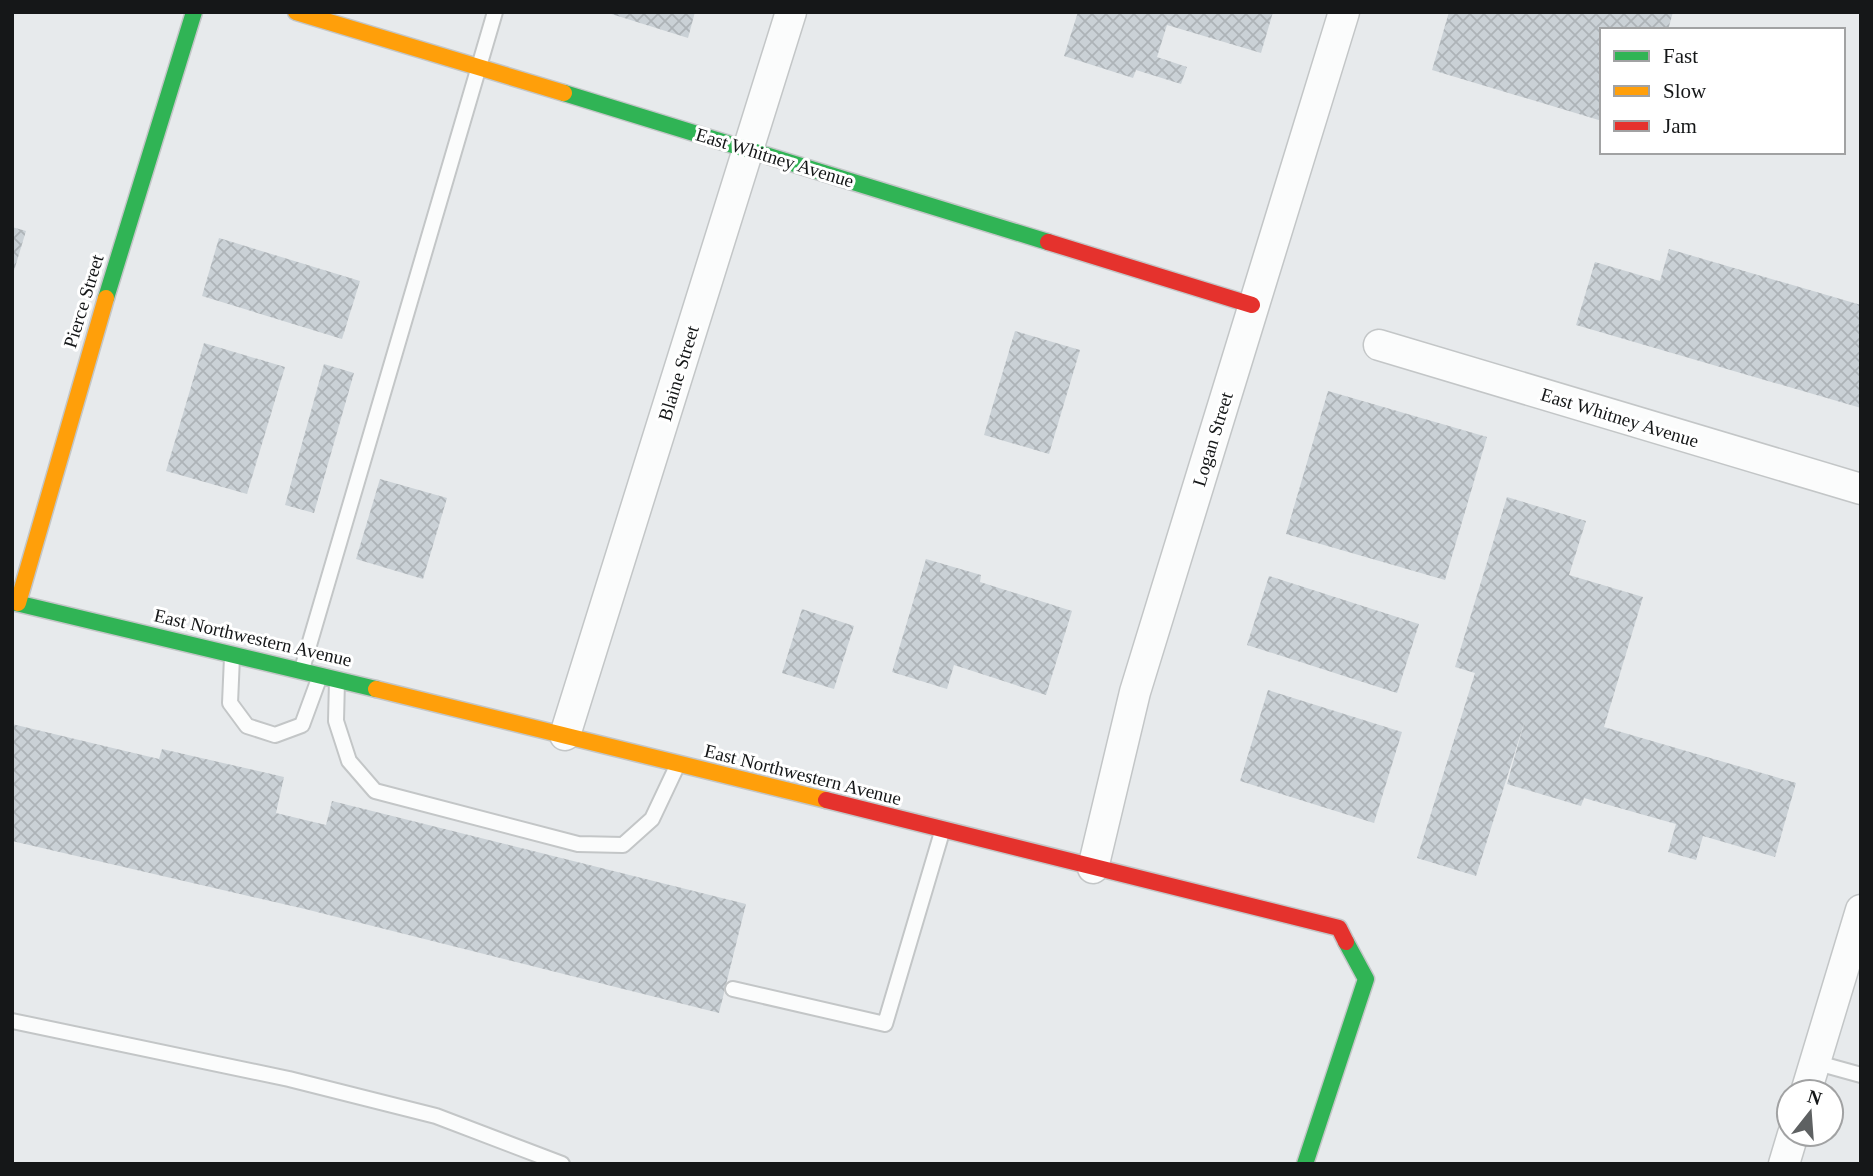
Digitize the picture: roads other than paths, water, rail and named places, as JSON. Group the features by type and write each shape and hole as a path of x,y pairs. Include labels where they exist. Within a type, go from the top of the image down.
{"street":[{"name":"Pierce Street","path":"15,603 194,12"},
{"name":"East Whitney Avenue","path":"296,12 478,69 748,148 1252,305"},
{"name":"Blaine Street","path":"565,735 792,12"},
{"name":"Logan Street","path":"1093,869 1135,692 1344,12"},
{"name":"East Whitney Avenue","path":"1378,345 1861,489"},
{"name":"East Northwestern Avenue","path":"15,603 302,670 1093,869 1339,928 1366,979 1305,1164"},
{"path":"1809,1078 1861,910"}],"lane":[{"path":"302,670 495,12"},
{"path":"232,654 230,703 247,726 275,735 302,725 321,675"},
{"path":"337,679 336,721 349,761 375,791 578,844 623,845 652,819 678,764"},
{"path":"733,989 885,1024 942,830"},
{"path":"12,1021 289,1079 436,1116 562,1164"},
{"path":"1814,1062 1861,1075"}]}
